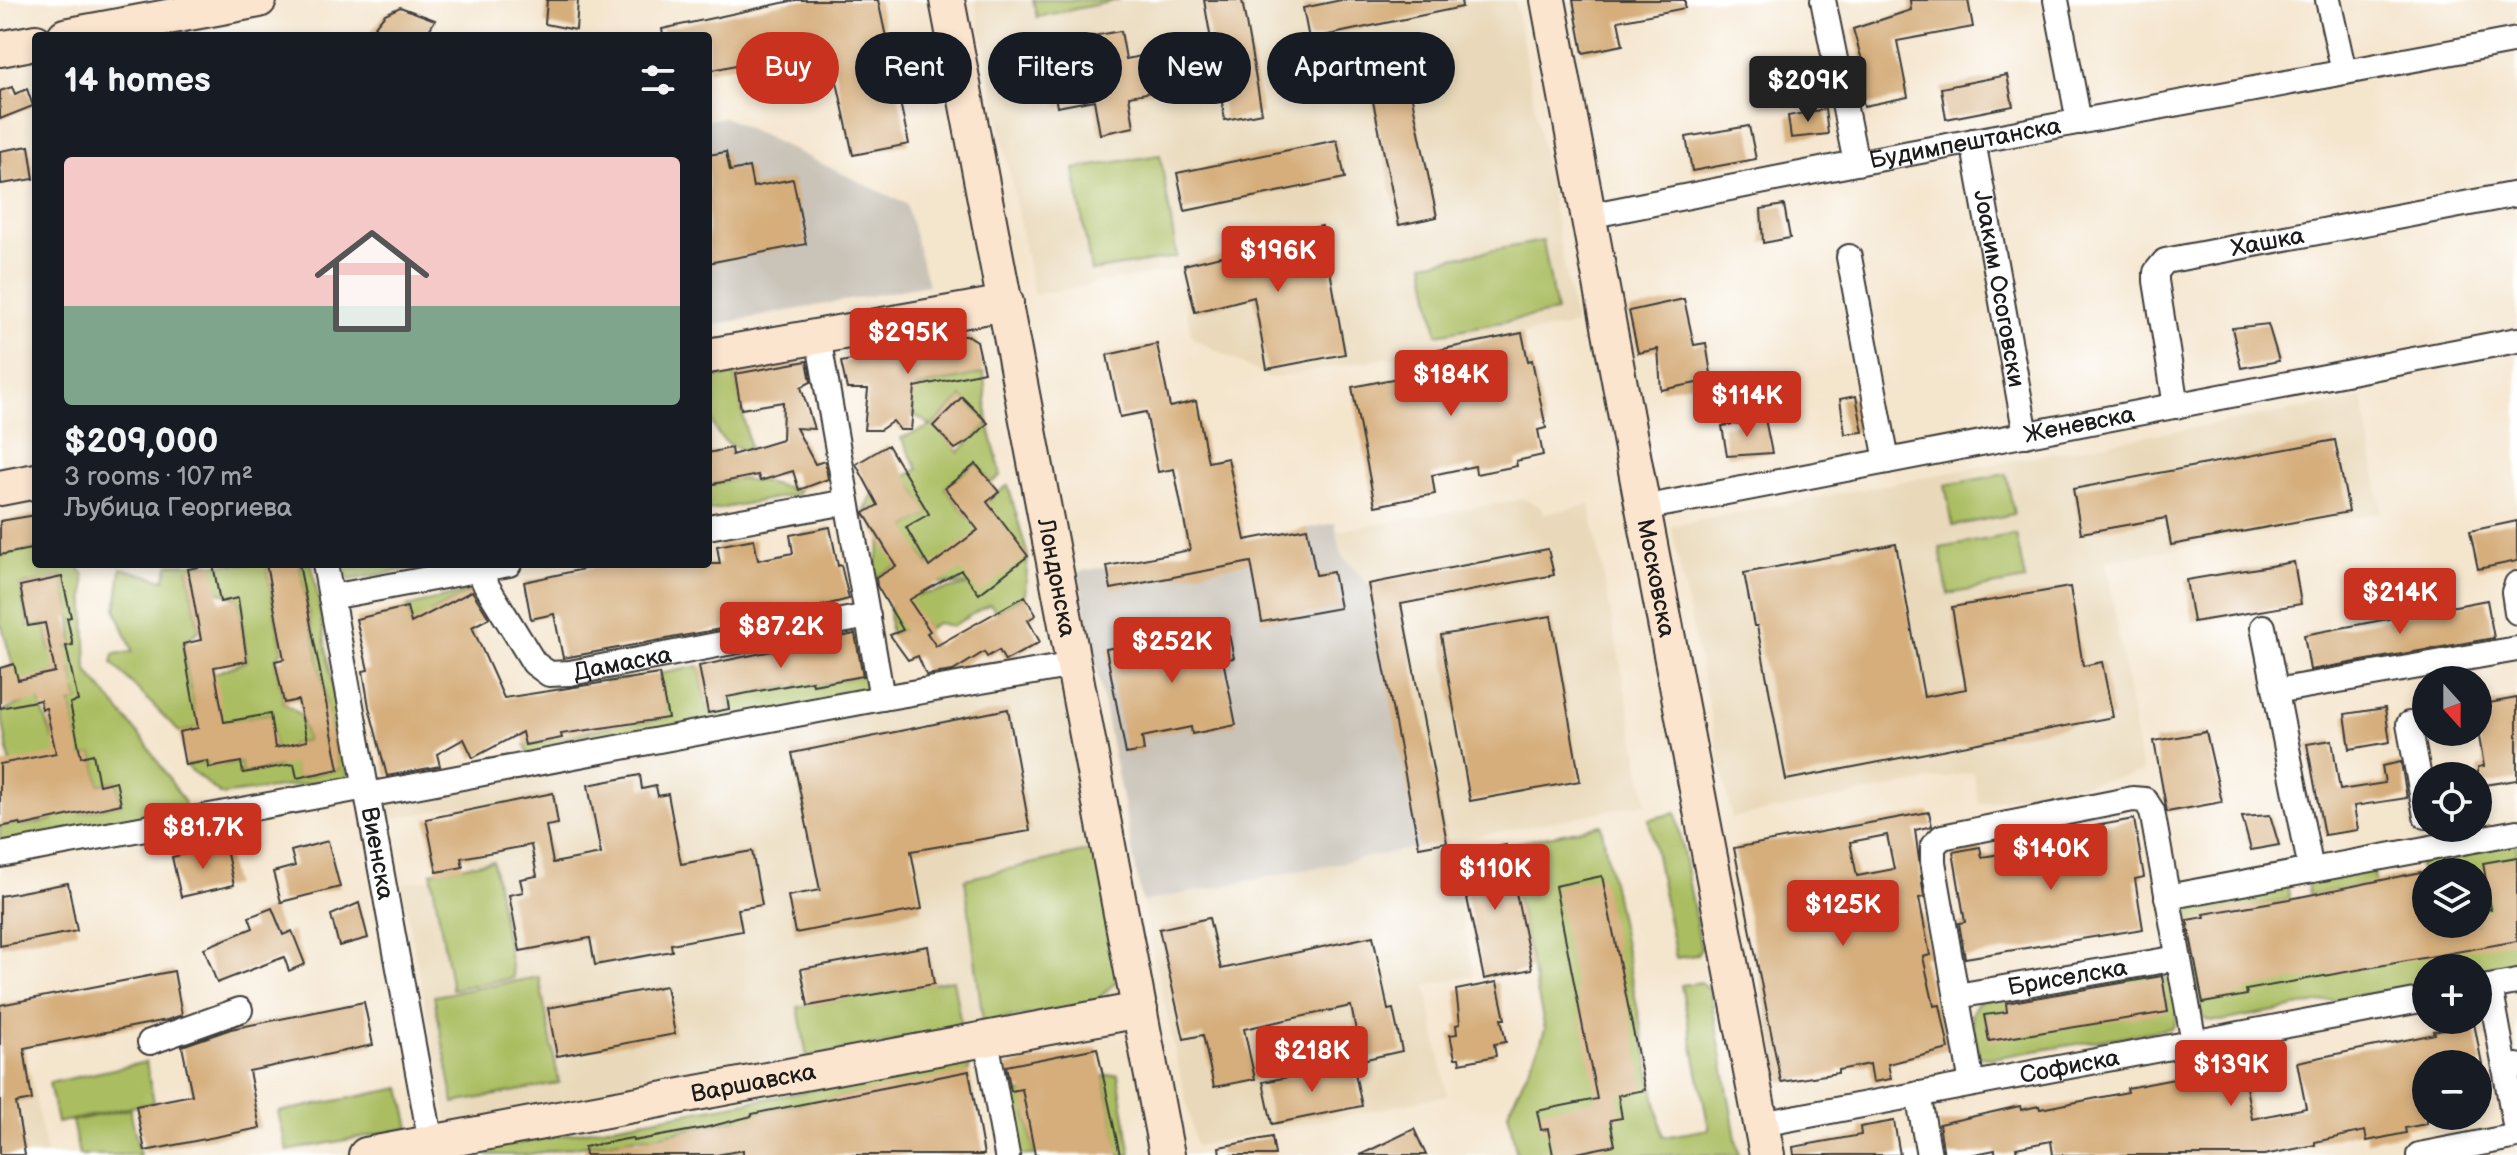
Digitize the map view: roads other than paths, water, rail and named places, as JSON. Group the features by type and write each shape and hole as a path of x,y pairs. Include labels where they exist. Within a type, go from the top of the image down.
{"street":[{"path":"87,32 259,0"},
{"name":"Лондонска","path":"947,0 1167,1155"},
{"name":"Московска","path":"1548,0 1764,1139"},
{"path":"1823,0 1856,163"},
{"path":"2056,0 2079,122"},
{"path":"2328,0 2344,72"},
{"name":"Будимпештанска","path":"1588,216 2517,40"},
{"path":"0,49 32,43"},
{"name":"Јоаким Осоговски","path":"1973,141 2026,435"},
{"name":"Хашка","path":"2176,406 2156,281 2156,272 2165,261 2517,194"},
{"path":"1849,257 1887,461"},
{"path":"712,355 1006,303"},
{"path":"818,337 882,698"},
{"name":"Женевска","path":"1643,508 2517,340"},
{"path":"0,488 32,482"},
{"path":"712,526 847,502"},
{"name":"Виенска","path":"326,568 366,791 414,1149"},
{"path":"331,597 488,568"},
{"name":"Дамаска","path":"477,570 534,663 549,674 570,673 868,616"},
{"path":"2517,584 2514,592 2517,612"},
{"path":"2263,627 2311,870"},
{"path":"2276,691 2517,649"},
{"path":"0,855 1074,665"},
{"path":"2409,724 2416,762"},
{"path":"1972,1084 1933,862 1933,846 1942,837 2133,799 2145,800 2152,811 2194,1043"},
{"path":"2492,834 2517,832"},
{"path":"2167,897 2311,870 2415,842"},
{"name":"Бриселска","path":"1957,996 2178,958"},
{"path":"2492,987 2517,982"},
{"name":"Софиска","path":"1764,1139 1918,1094 2412,1002"},
{"path":"150,1042 240,1010"},
{"name":"Варшавска","path":"366,1155 414,1149 1140,1010"},
{"path":"2419,1155 2517,1136 2511,1067 2492,1011"},
{"path":"986,1039 1007,1155"},
{"path":"1918,1094 1929,1155"}]}
